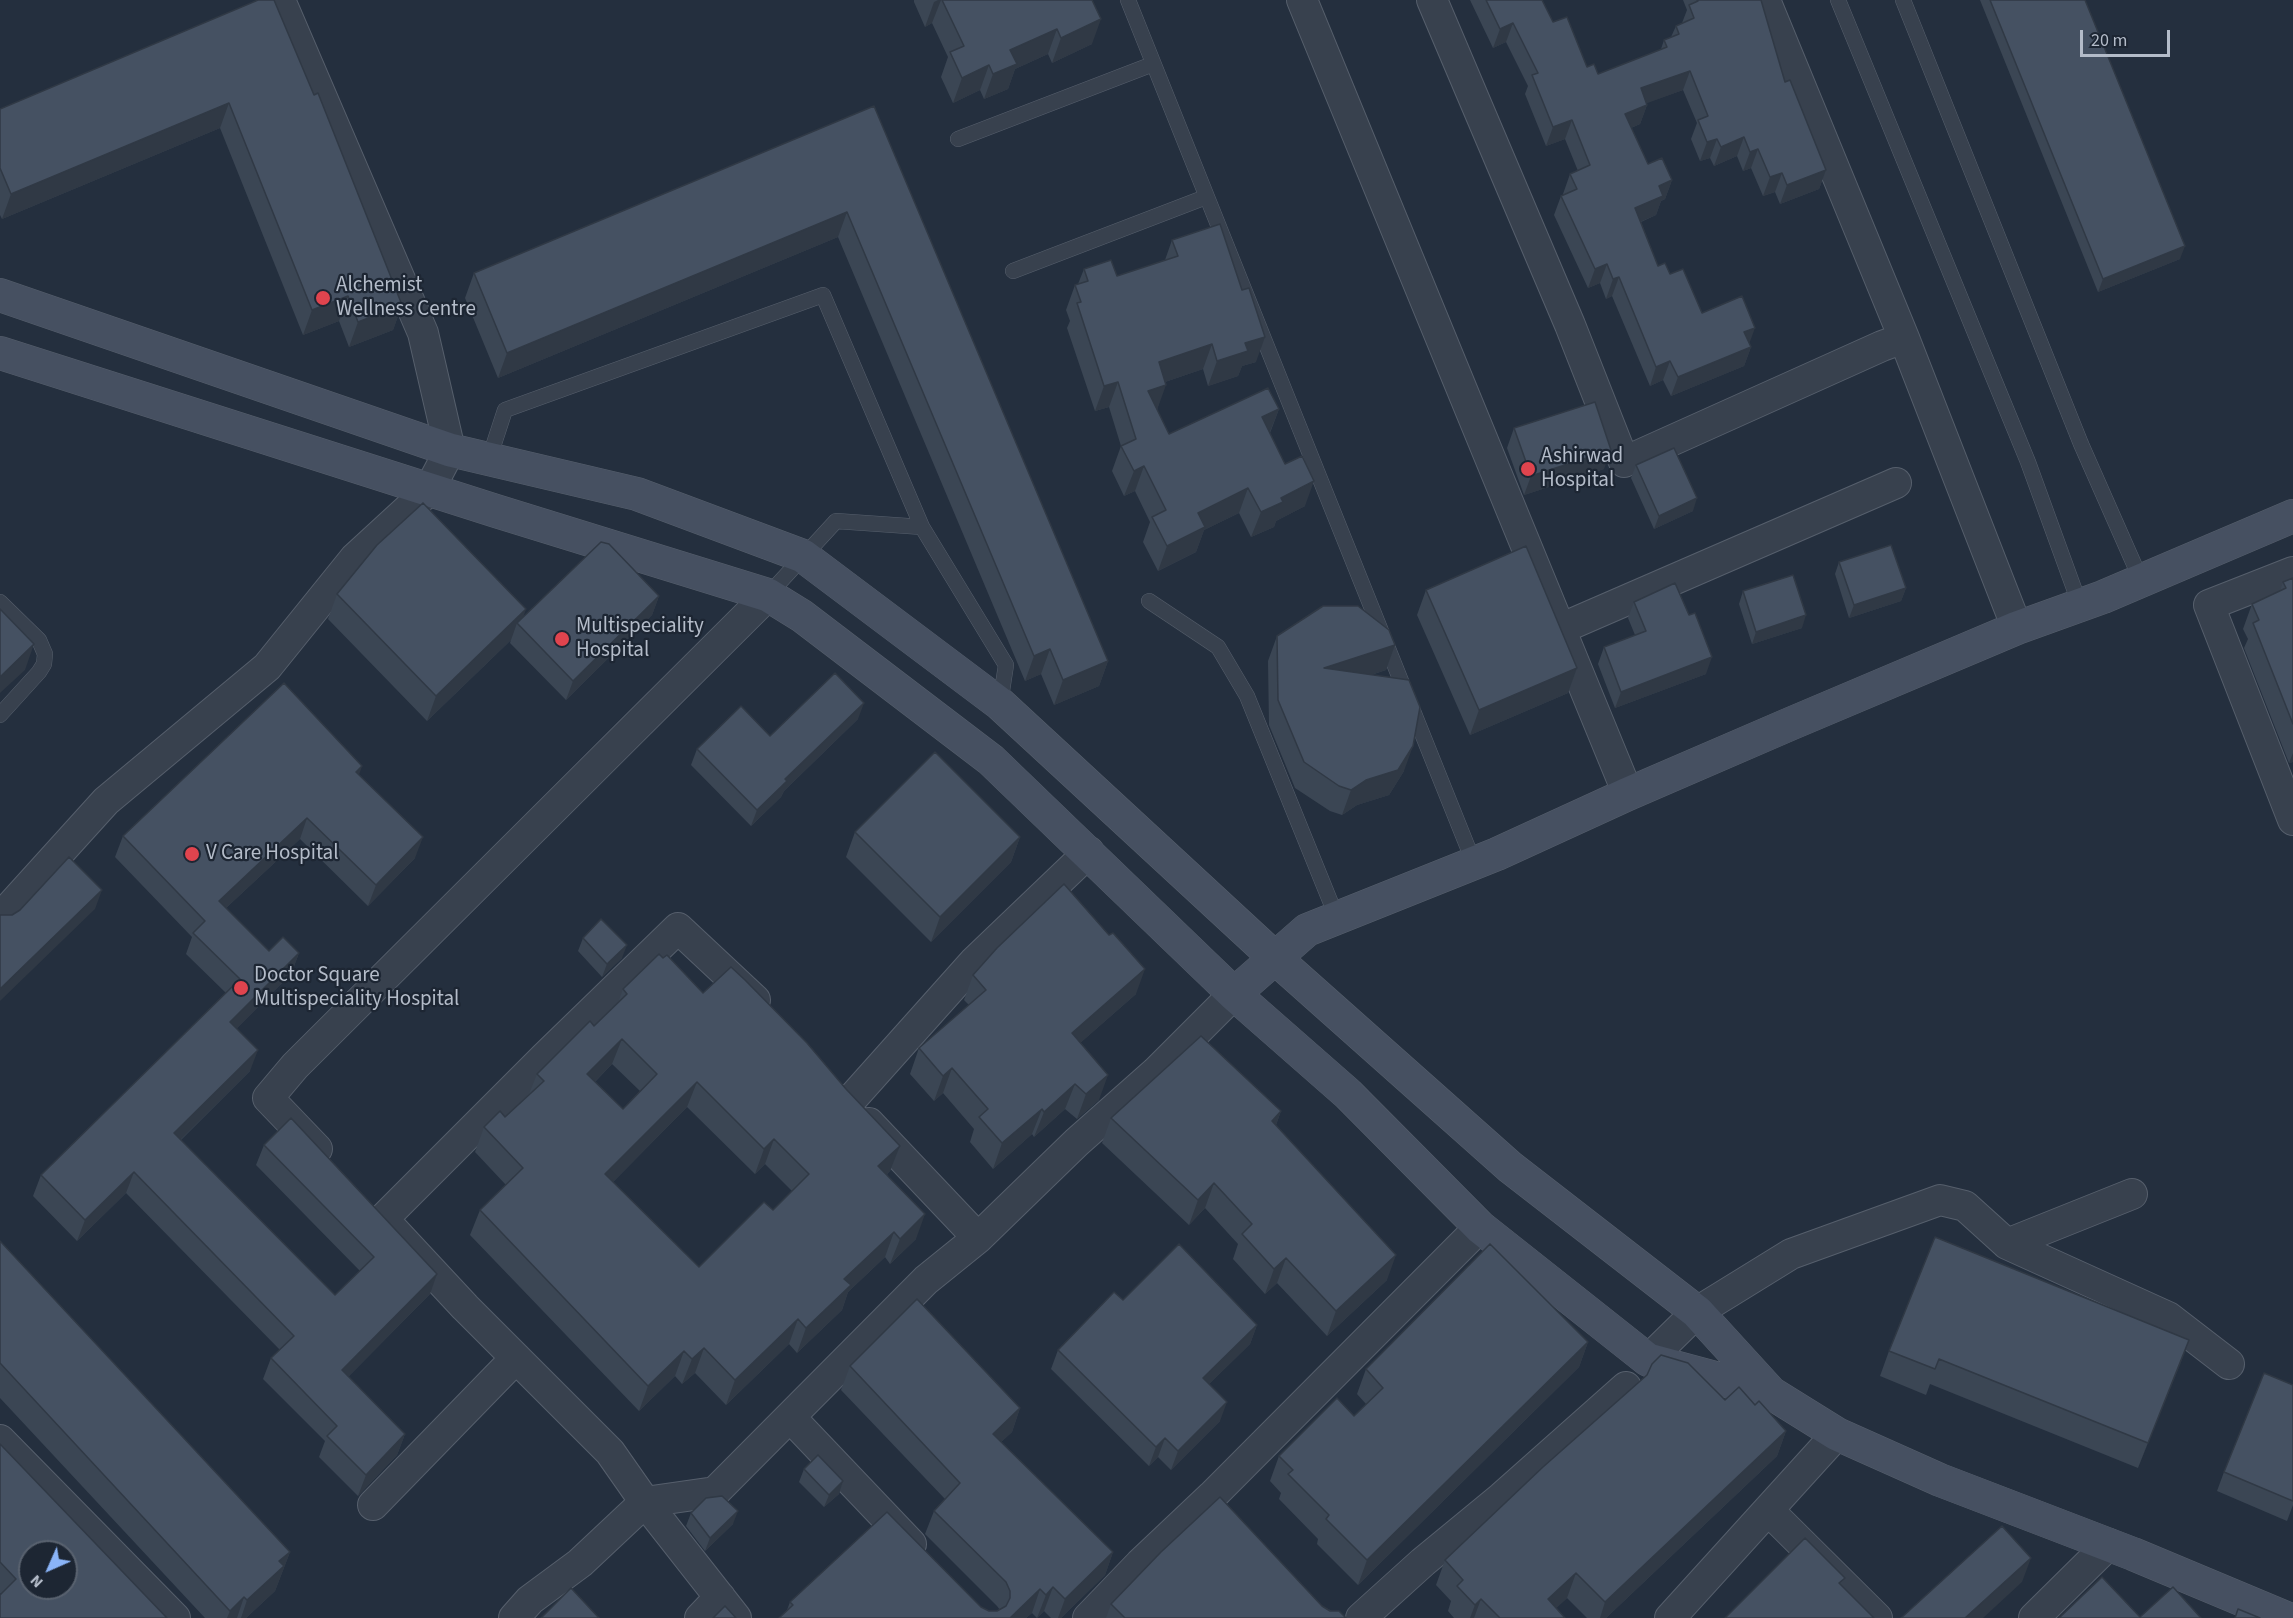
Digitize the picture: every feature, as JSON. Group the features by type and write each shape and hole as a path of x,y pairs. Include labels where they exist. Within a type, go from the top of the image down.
{"main road":[{"path":"0,300 0,295 450,450 637,494 803,556 1000,704 1275,958 1510,1167 1697,1312 1771,1393 1837,1434 1940,1480 2109,1544 2286,1618"},
{"path":"0,353 768,595 802,616 991,760 1234,994 1348,1094 1480,1227 1648,1360 1771,1393"},
{"path":"1234,994 1307,930 1497,854 1628,794 2018,628 2080,605 2293,516"}],"street":[{"path":"0,918 106,801 267,667 355,558 429,490 450,450 423,333 280,0"},
{"path":"1302,0 1628,794"},
{"path":"1432,0 1570,325 1624,462 1904,338"},
{"path":"1765,0 1904,338 2018,628"},
{"path":"1560,629 1896,483"},
{"path":"2293,572 2209,605 2293,820"},
{"path":"333,1167 268,1098 295,1066 768,595"},
{"path":"849,1102 975,961 1089,852"},
{"path":"719,1611 610,1452 374,1211 544,1058 678,928 772,1017"},
{"path":"513,1618 530,1600 579,1563 645,1502 715,1492 926,1280 978,1238 1077,1143 1156,1072 1234,994"},
{"path":"830,1079 978,1238"},
{"path":"2007,1244 2132,1194"},
{"path":"1648,1360 1697,1312 1791,1254 1940,1200 1965,1206 2007,1244 2168,1317 2229,1364"},
{"path":"1088,1618 1140,1564 1220,1504 1480,1227"},
{"path":"373,1504 516,1358"},
{"path":"1362,1618 1423,1562 1502,1497 1626,1387"},
{"path":"790,1417 927,1560"},
{"path":"1670,1618 1837,1434"},
{"path":"0,1440 175,1618"},
{"path":"1768,1510 1877,1618"},
{"path":"2034,1618 2109,1544"}],"lane":[{"path":"1128,0 1474,863"},
{"path":"1838,0 2028,462 2080,605"},
{"path":"1903,0 2081,444 2141,580"},
{"path":"958,139 1153,64"},
{"path":"1013,271 1206,197"},
{"path":"489,459 505,410 823,295 922,527 1006,665 1000,704"},
{"path":"768,595 836,521 922,527"},
{"path":"1149,601 1218,647 1247,696 1337,918"},
{"path":"0,602 39,640 45,654 44,664 39,672 0,715"}],"building":[{"path":"258,0 274,0 314,95 318,93 402,305 358,322 348,296 312,310 229,103 11,194 0,168 0,109"},
{"path":"942,0 1092,0 1101,19 1061,38 1057,29 1010,50 1017,64 993,74 989,65 962,78 950,52 964,46"},
{"path":"1486,0 1542,0 1553,22 1567,17 1587,67 1594,64 1598,74 1667,47 1664,40 1679,34 1676,26 1694,18 1689,5 1697,0 1761,0 1785,82 1790,80 1826,170 1787,185 1782,173 1770,177 1758,149 1750,152 1744,137 1721,147 1717,139 1707,142 1698,120 1708,116 1690,71 1641,88 1647,105 1625,114 1648,164 1662,158 1672,180 1659,186 1663,196 1635,208 1658,266 1665,263 1670,274 1683,269 1702,313 1742,296 1755,328 1744,332 1751,347 1678,377 1670,361 1656,367 1619,277 1613,279 1607,264 1595,269 1561,196 1577,189 1570,174 1590,165 1572,120 1553,127 1532,75 1538,73 1513,23 1500,29"},
{"path":"1990,0 2085,0 2185,246 2103,279"},
{"path":"874,106 1108,661 1063,680 1050,649 1034,656 847,212 507,353 474,273"},
{"path":"1220,224 1242,290 1249,288 1265,337 1245,343 1248,351 1217,361 1212,344 1159,362 1166,385 1148,391 1169,434 1268,388 1279,409 1262,417 1285,464 1302,456 1314,481 1281,498 1283,502 1261,512 1248,488 1198,513 1205,527 1167,546 1152,517 1166,510 1144,466 1134,471 1121,446 1136,439 1118,382 1104,386 1077,303 1081,302 1075,285 1088,281 1084,269 1111,260 1117,276 1178,256 1172,240"},
{"path":"1595,402 1611,450 1531,476 1514,428"},
{"path":"1674,448 1697,498 1659,516 1636,465"},
{"path":"423,503 526,609 436,696 337,594 377,545"},
{"path":"601,542 609,544 659,596 573,681 517,623"},
{"path":"1891,545 1906,588 1854,605 1839,562"},
{"path":"1526,546 1577,668 1479,710 1426,590"},
{"path":"1793,575 1806,615 1756,632 1743,591"},
{"path":"2293,578 2293,724 2253,623 2259,620 2252,604 2286,588 2283,582"},
{"path":"1675,583 1689,615 1695,613 1712,657 1621,692 1604,647 1646,631 1634,602"},
{"path":"1323,606 1358,606 1389,630 1395,645 1324,668 1409,680 1420,707 1413,746 1398,770 1366,780 1351,790 1339,786 1304,762 1278,700 1277,636"},
{"path":"0,609 34,644 0,677"},
{"path":"835,673 864,703 785,779 787,781 757,810 697,749 741,706 770,736"},
{"path":"284,683 362,766 356,772 423,837 376,885 307,818 219,901 269,951 283,937 299,953 230,1022 258,1050 174,1133 335,1295 374,1257 264,1145 291,1118 437,1274 342,1370 405,1434 366,1475 327,1436 337,1426 271,1358 294,1336 134,1172 85,1220 41,1175 240,979 193,933 205,921 123,836"},
{"path":"935,752 1020,837 940,917 855,832"},
{"path":"69,857 102,890 0,989 0,915 12,915 20,910"},
{"path":"1064,884 1109,935 1113,933 1145,969 1072,1033 1108,1075 1086,1094 1075,1084 1044,1112 1042,1109 1002,1143 979,1117 988,1109 952,1068 943,1076 919,1048 986,990 973,975 997,948"},
{"path":"601,919 627,945 607,964 583,938"},
{"path":"659,954 663,958 667,955 703,993 731,967 807,1043 846,1089 900,1146 878,1166 925,1214 900,1239 894,1232 844,1279 851,1285 806,1328 798,1319 735,1380 704,1348 692,1359 684,1351 648,1386 480,1210 523,1168 484,1127 500,1111 505,1117 544,1081 537,1074 590,1021 594,1026 627,994 623,989","holes":["622,1039 657,1074 623,1109 587,1074","697,1082 764,1149 774,1139 809,1174 773,1210 764,1202 699,1267 605,1174"]},
{"path":"1201,1036 1281,1111 1272,1121 1396,1255 1336,1311 1286,1258 1274,1269 1242,1234 1252,1224 1214,1183 1198,1200 1111,1118"},
{"path":"1935,1237 2189,1340 2148,1443 1939,1359 1935,1369 1889,1351"},
{"path":"0,1241 290,1552 279,1561 284,1566 247,1600 244,1597 230,1611 0,1363"},
{"path":"1179,1244 1257,1325 1203,1378 1227,1402 1178,1451 1165,1438 1156,1447 1058,1350 1114,1292 1123,1300"},
{"path":"1490,1244 1588,1342 1367,1560 1326,1519 1329,1515 1288,1474 1293,1470 1279,1456 1337,1398 1354,1416 1383,1388 1366,1369"},
{"path":"917,1299 1020,1408 993,1434 1113,1552 1065,1599 1053,1587 1046,1595 1040,1589 1010,1618 779,1618 793,1605 790,1602 887,1512 981,1607 989,1611 997,1611 1006,1606 1010,1598 1006,1582 934,1511 960,1483 850,1366"},
{"path":"1661,1355 1688,1363 1725,1400 1739,1387 1755,1405 1759,1401 1786,1431 1605,1602 1576,1573 1548,1599 1565,1618 1500,1618 1481,1599 1475,1605 1457,1586 1463,1580 1445,1560 1543,1467 1647,1375 1652,1364"},
{"path":"2264,1373 2293,1385 2293,1501 2224,1472"},
{"path":"0,1444 167,1618 0,1618 0,1595 16,1579 0,1562"},
{"path":"818,1455 843,1481 829,1495 804,1469"},
{"path":"722,1496 738,1511 710,1538 691,1513 706,1498"},
{"path":"1220,1497 1322,1606 1330,1611 1339,1611 1346,1618 1125,1618 1111,1604 1161,1552"},
{"path":"2002,1526 2031,1558 1965,1618 1901,1618"},
{"path":"1805,1538 1845,1578 1839,1583 1874,1618 1725,1618"},
{"path":"2102,1577 2140,1617 2173,1587 2201,1618 2059,1618"},
{"path":"571,1588 599,1618 541,1618"},
{"path":"725,1606 736,1618 713,1618"},
{"path":"2238,1609 2260,1618 2235,1618"}],"place":[{"name":"Alchemist Wellness Centre","path":"323,298"},
{"name":"Ashirwad Hospital","path":"1528,469"},
{"name":"Multispeciality Hospital","path":"562,639"},
{"name":"V Care Hospital","path":"192,854"},
{"name":"Doctor Square Multispeciality Hospital","path":"241,988"}]}
